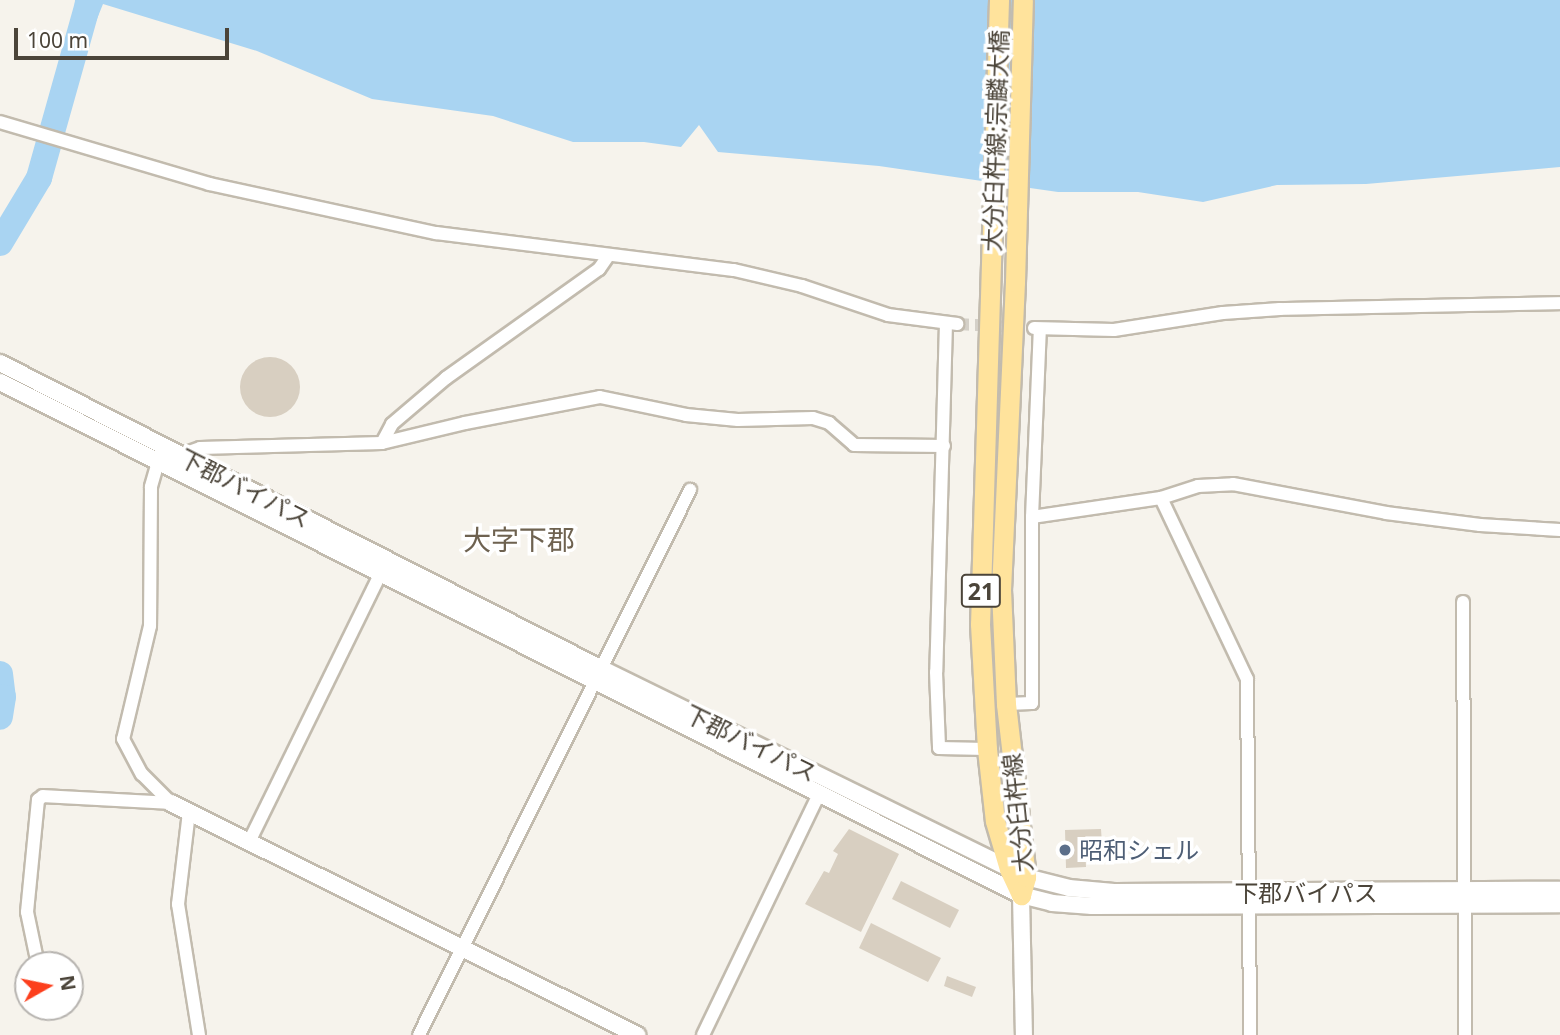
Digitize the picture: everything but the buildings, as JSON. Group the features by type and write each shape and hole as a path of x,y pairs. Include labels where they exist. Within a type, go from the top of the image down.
{"main road":[{"name":"大分臼杵線;宗麟大橋","path":"990,283 999,0"},
{"name":"大分臼杵線;宗麟大橋","path":"1015,282 1023,0"},
{"name":"大分臼杵線","path":"1015,282 1001,536 1001,629 1019,880"},
{"name":"大分臼杵線","path":"990,283 980,624 987,749 995,821 1019,880"}],"street":[{"path":"0,122 222,187 436,233 734,270 802,286 888,314 951,323 936,673 939,748 987,749"},
{"path":"382,443 393,424 446,378 599,269 608,256"},
{"path":"1006,704 1032,703 1032,517 1037,329 1114,330 1223,313 1280,309 1560,303"},
{"name":"下郡バイパス","path":"0,363 820,794 1019,880"},
{"name":"下郡バイパス","path":"0,382 158,461 384,567"},
{"path":"181,456 200,448 382,443 465,423 600,397 699,417 738,420 813,418 829,423 854,445 944,446"},
{"path":"158,461 152,487 150,626 123,739 142,774 171,803 637,1035"},
{"path":"1032,517 1161,498 1198,486 1233,484 1386,513 1480,525 1560,530"},
{"path":"419,1035 690,490"},
{"path":"1161,498 1247,679 1250,1035"},
{"path":"249,842 384,567"},
{"path":"1463,602 1465,1035"},
{"name":"下郡バイパス","path":"598,676 1019,880 1052,903 1079,905 1464,898 1560,904"},
{"path":"703,1035 820,794"},
{"path":"35,951 27,912 38,800 43,796 171,803"},
{"path":"189,812 178,904 198,1035"},
{"path":"1019,880 1024,1035"},
{"name":"下郡バイパス","path":"1464,898 1560,890"}],"water":[{"path":"75,0 1560,0 1560,167 1366,184 1277,185 1203,202 1138,192 1058,192 879,166 718,152 699,125 681,147 644,142 573,142 493,116 372,99 257,51 103,4 69,88 59,86 71,45"}],"waterway":[{"path":"0,243 39,178 89,0"},
{"path":"0,674 3,697 0,717"}],"tunnel":[{"path":"957,324 1034,328"}],"place":[{"name":"昭和シェル","path":"1065,850"}],"district":[{"name":"大字下郡","path":"519,539"}]}
